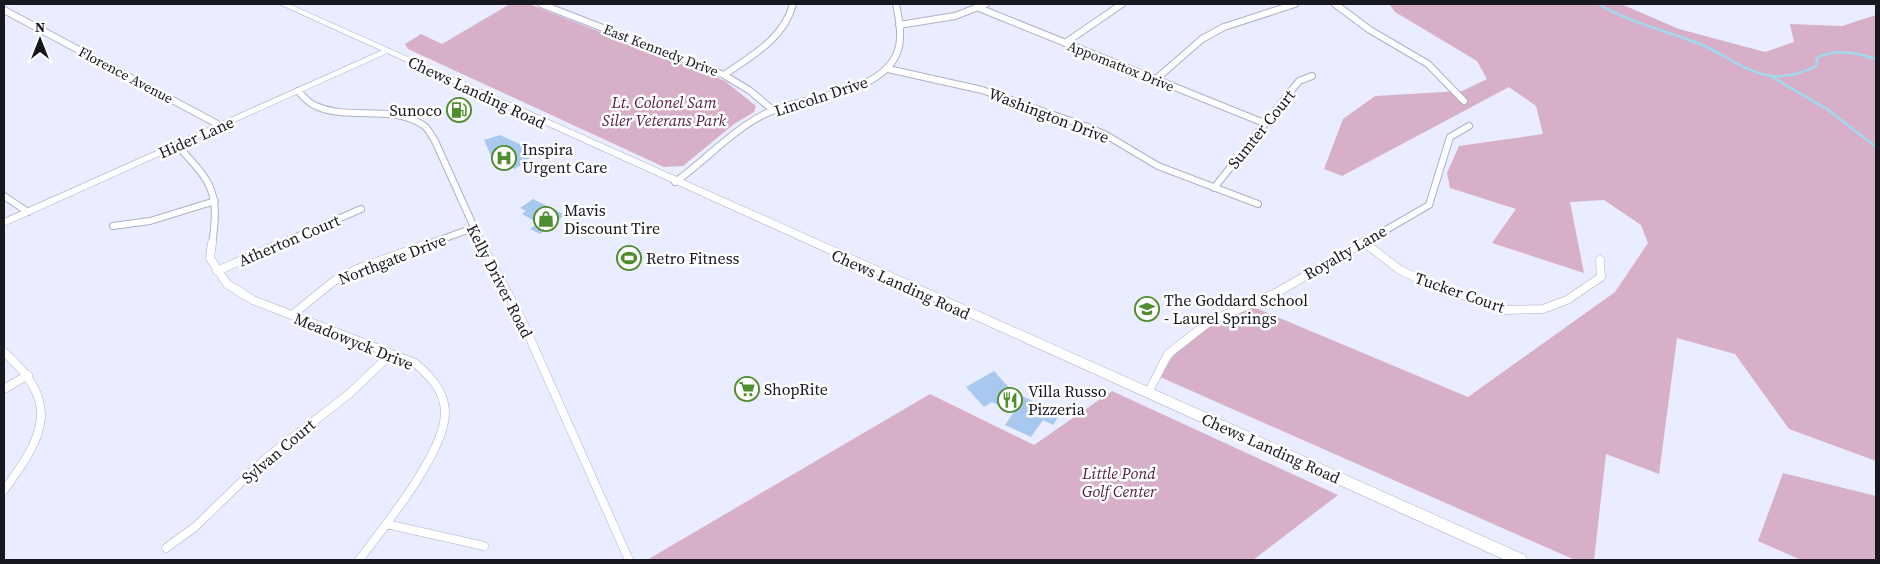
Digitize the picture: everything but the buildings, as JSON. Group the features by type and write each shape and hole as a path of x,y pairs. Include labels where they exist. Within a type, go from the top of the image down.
{"main road":[{"name":"Chews Landing Road","path":"283,4 675,182 1520,560"}],"street":[{"name":"East Kennedy Drive","path":"541,4 724,75 749,90 773,110"},
{"path":"724,75 773,38 791,15 792,4"},
{"name":"Lincoln Drive","path":"675,182 740,130 773,110 785,104 866,84 888,69 897,54 899,25 896,4"},
{"path":"899,25 937,20 979,8 986,4"},
{"path":"1065,43 1122,4"},
{"path":"1155,80 1202,39 1224,27 1295,4"},
{"path":"1335,4 1370,30 1428,64 1464,101"},
{"name":"Appomattox Drive","path":"979,8 1264,123"},
{"name":"Florence Avenue","path":"4,10 221,126"},
{"name":"Hider Lane","path":"4,223 388,51"},
{"name":"Washington Drive","path":"888,69 982,90 1088,127 1106,135 1158,166 1258,204"},
{"name":"Sumter Court","path":"1214,188 1264,123 1299,82 1312,76"},
{"name":"Kelly Driver Road","path":"298,91 314,106 328,110 385,114 407,118 425,126 435,141 473,228 520,316 629,560"},
{"name":"Royalty Lane","path":"1148,393 1168,354 1209,322 1276,293 1429,205 1450,137 1469,126"},
{"path":"177,145 202,172 213,189 215,226 210,258 217,272"},
{"path":"4,196 28,212"},
{"path":"114,226 150,221 214,202"},
{"name":"Atherton Court","path":"217,272 361,209"},
{"name":"Northgate Drive","path":"292,315 334,281 357,269 473,228"},
{"name":"Tucker Court","path":"1363,242 1400,270 1428,283 1505,310 1543,309 1567,300 1601,277 1600,260"},
{"name":"Meadowyck Drive","path":"217,272 227,284 246,296 415,364 434,379 442,398 446,418 441,437 386,524 359,560"},
{"path":"4,352 22,365 41,396 42,424 24,465 4,490"},
{"name":"Sylvan Court","path":"166,548 194,528 265,459 349,394 391,354"},
{"path":"4,389 28,375"},
{"path":"386,524 484,546"}],"green space":[{"name":"Lt. Colonel Sam Siler Veterans Park","path":"510,4 529,4 725,81 756,106 754,112 734,124 683,166 664,167 408,49 405,44 421,34 442,44"},
{"path":"1389,4 1621,4 1679,29 1765,52 1794,42 1790,24 1842,26 1876,15 1876,461 1789,429 1735,354 1677,338 1659,474 1606,454 1594,560 1575,560 1160,377 1182,341 1251,306 1468,397 1615,292 1648,243 1641,225 1604,200 1570,202 1584,273 1492,243 1516,209 1450,188 1447,173 1459,146 1543,134 1536,106 1509,87 1342,176 1324,169 1343,119 1375,96 1462,91 1487,79 1477,61 1395,12"},
{"name":"Little Pond Golf Center","path":"1112,391 1338,495 1253,560 647,560 930,394 1034,445"},
{"path":"1783,473 1876,496 1876,560 1801,560 1758,541"}],"waterway":[{"path":"1598,4 1637,22 1705,46 1746,68 1772,76 1800,73 1816,66 1817,58 1831,53 1854,53 1876,59"},
{"path":"1772,77 1827,109 1876,147"}],"place":[{"name":"Sunoco","path":"459,110"},
{"name":"Inspira Urgent Care","path":"504,158"},
{"name":"Mavis Discount Tire","path":"546,219"},
{"name":"Retro Fitness","path":"629,258"},
{"name":"The Goddard School - Laurel Springs","path":"1147,309"},
{"name":"ShopRite","path":"747,389"},
{"name":"Villa Russo Pizzeria","path":"1010,400"}]}
